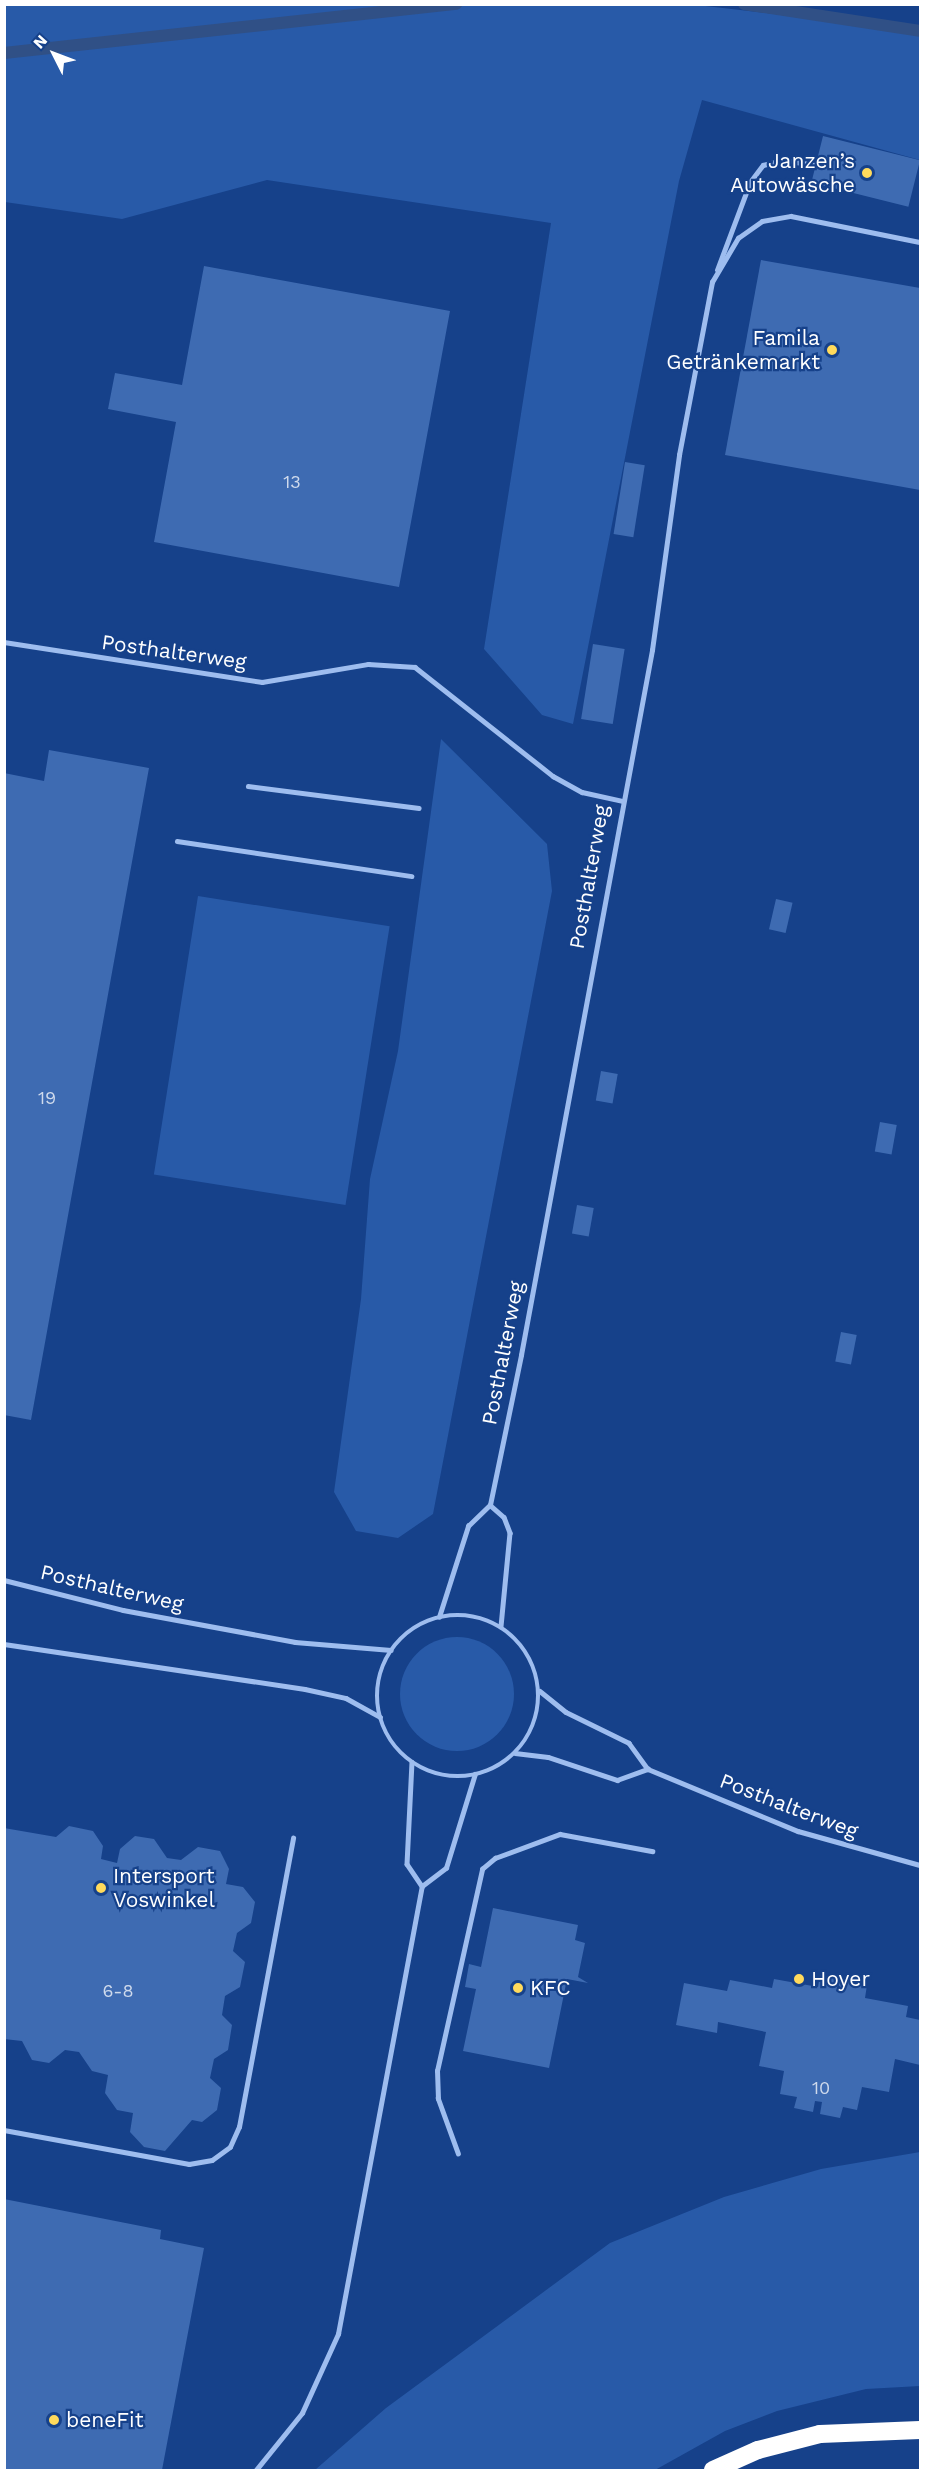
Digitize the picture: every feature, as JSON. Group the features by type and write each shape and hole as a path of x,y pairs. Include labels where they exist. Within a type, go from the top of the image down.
{"highway":[{"path":"713,2470 758,2450 820,2433 921,2430"}],"lane":[{"path":"623,801 712,282 750,182 764,165 783,160 815,165"},
{"path":"712,282 738,238 762,221 791,216 921,242"},
{"name":"Posthalterweg","path":"4,642 262,682 368,664 415,668 553,776 582,792 623,801 490,1505"},
{"path":"248,786 419,808"},
{"path":"177,841 411,876"},
{"path":"439,1617 468,1526 490,1505 504,1517 510,1533 501,1626"},
{"name":"Posthalterweg","path":"4,1580 123,1610 295,1642 391,1650"},
{"path":"515,1753 548,1757 617,1780 648,1769 630,1743 566,1712 540,1690 520,1643 501,1626 470,1616 439,1617 408,1632 391,1650 377,1694 380,1718 389,1738 412,1762 441,1775 475,1774 515,1753 538,1715 540,1690"},
{"path":"4,1644 305,1689 346,1698 380,1718"},
{"path":"412,1762 407,1864 422,1886"},
{"name":"Posthalterweg","path":"648,1769 798,1831 921,1865"},
{"path":"256,2470 302,2414 338,2334 422,1886 446,1868 475,1774"},
{"path":"458,2154 438,2099 437,2071 482,1869 495,1858 560,1834 652,1851"},
{"path":"4,2130 189,2164 212,2160 230,2147 239,2127 293,1838"}],"shaded area":[{"path":"688,4 920,31 920,160 702,100 679,181 573,724 542,715 484,649 551,223 267,180 122,219 5,202 5,5"},
{"path":"441,739 547,844 552,891 433,1514 398,1538 356,1531 334,1492 361,1299 370,1179 398,1051"},
{"path":"198,896 390,926 345,1205 154,1175"},
{"path":"457,1637 479,1641 497,1654 510,1672 514,1694 510,1716 497,1734 479,1747 457,1751 435,1747 417,1734 404,1716 400,1694 404,1672 417,1654 435,1641"},
{"path":"920,2152 920,2386 866,2389 777,2411 725,2431 655,2470 315,2470 386,2408 610,2243 724,2197 821,2169"}],"building":[{"name":"Janzen’s Autowäsche","path":"823,136 920,160 908,207 811,183"},
{"name":"Famila Getränkemarkt","path":"761,260 920,288 920,490 725,455"},
{"path":"204,266 450,311 399,587 154,542 176,422 108,409 115,373 182,385"},
{"path":"625,462 645,465 633,537 614,534"},
{"path":"593,644 625,649 613,724 581,719"},
{"path":"49,750 149,768 31,1420 4,1415 4,773 44,781"},
{"path":"776,899 793,903 786,933 769,929"},
{"path":"601,1071 618,1074 613,1103 596,1101"},
{"path":"880,1122 897,1125 892,1154 875,1152"},
{"path":"577,1205 594,1208 589,1237 572,1234"},
{"path":"841,1332 857,1335 851,1365 835,1361"},
{"path":"69,1826 93,1831 103,1846 101,1859 117,1863 120,1849 135,1836 154,1839 167,1858 181,1860 198,1847 220,1851 229,1869 226,1884 243,1887 255,1902 251,1923 237,1933 233,1951 245,1962 240,1987 225,1996 222,2015 232,2025 228,2050 214,2059 210,2078 221,2088 217,2110 202,2122 192,2120 165,2151 144,2147 130,2132 133,2113 117,2110 105,2093 108,2075 92,2071 79,2052 65,2050 49,2063 32,2060 22,2041 4,2039 4,1828 56,1837"},
{"name":"KFC","path":"493,1908 578,1925 575,1940 585,1943 578,1977 588,1983 567,1979 549,2068 463,2051 476,1989 465,1987 469,1964 481,1967"},
{"path":"820,1975 867,1985 865,1998 908,2006 906,2017 920,2020 920,2065 895,2059 889,2092 862,2087 857,2110 843,2107 840,2118 820,2114 822,2102 815,2101 813,2112 794,2108 797,2097 780,2094 784,2071 759,2066 766,2032 718,2022 717,2033 676,2025 684,1983 727,1991 730,1980 772,1988 774,1979 818,1987"},
{"path":"4,2199 161,2230 160,2239 204,2248 162,2470 4,2470"}],"waterway":[{"path":"4,53 456,4"},
{"path":"744,4 920,31"}],"place":[{"name":"Janzen’s Autowäsche","path":"867,173"},
{"name":"Famila Getränkemarkt","path":"832,350"},
{"name":"Intersport Voswinkel","path":"101,1888"},
{"name":"Hoyer","path":"799,1979"},
{"name":"KFC","path":"518,1988"},
{"name":"beneFit","path":"54,2420"}]}
